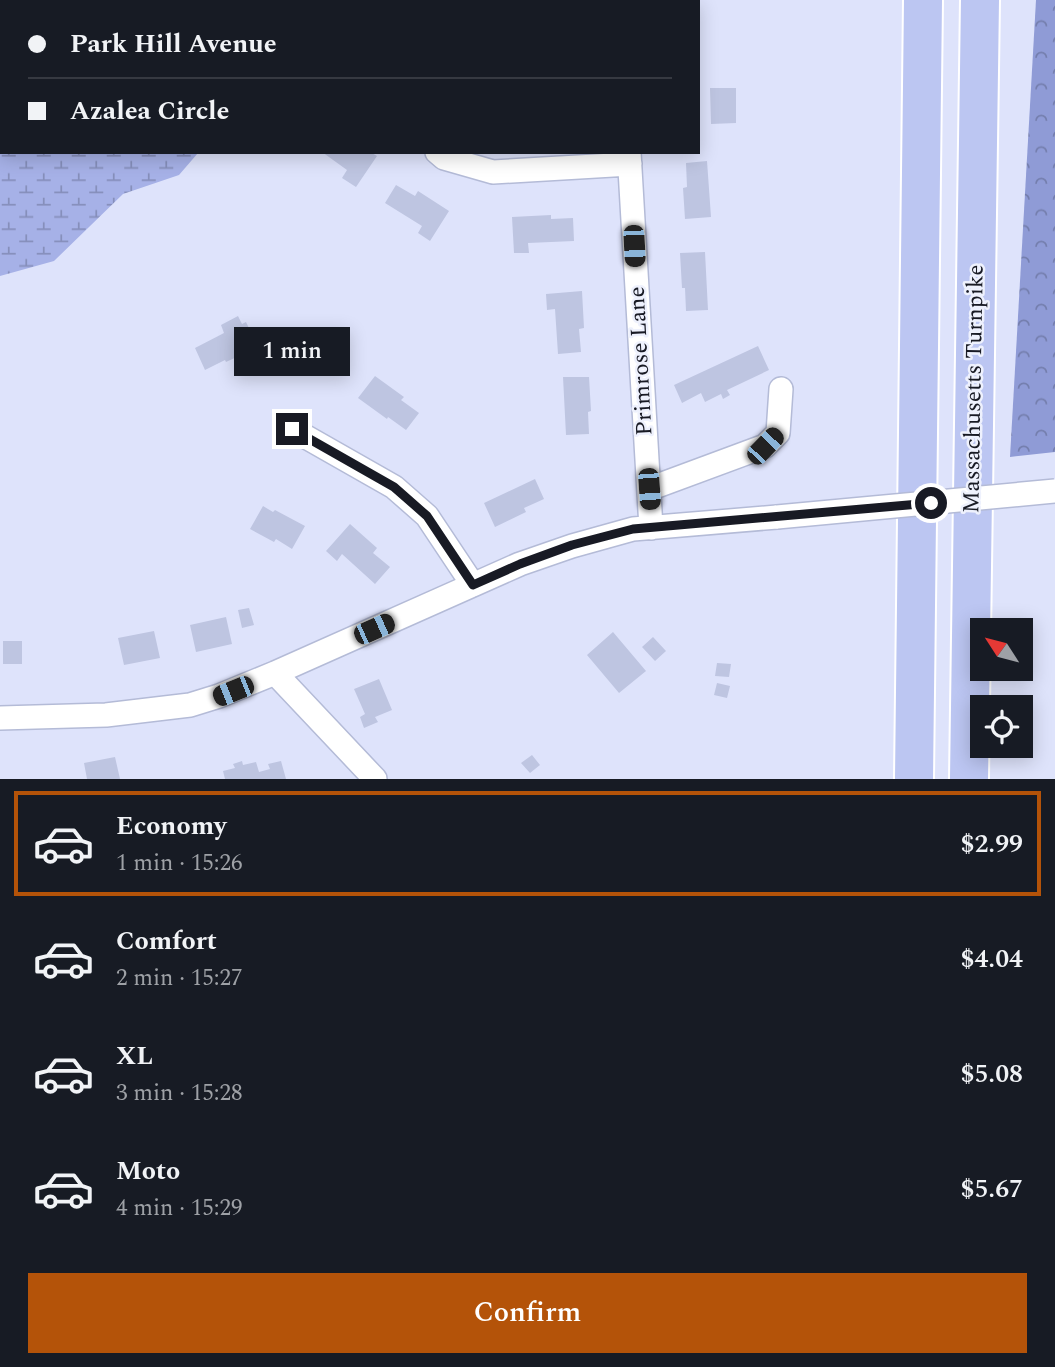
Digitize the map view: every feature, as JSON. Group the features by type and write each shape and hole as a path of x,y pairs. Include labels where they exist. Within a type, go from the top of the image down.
{"highway":[{"path":"914,779 923,0"},
{"name":"Massachusetts Turnpike","path":"969,779 981,0"}],"street":[{"path":"439,154 444,158 493,173 629,158"},
{"name":"Primrose Lane","path":"629,158 651,528"},
{"path":"649,489 736,459 765,446 778,433 781,389"},
{"path":"292,429 394,487 427,516 473,585"},
{"path":"0,718 94,716 170,709 219,696 520,564 572,545 633,529 1055,491"},
{"path":"275,673 375,779"}],"green space":[{"path":"1036,0 1055,0 1055,452 1010,457"},
{"path":"0,154 197,154 179,175 123,194 54,261 0,276"}],"building":[{"path":"710,88 736,88 736,123 711,124"},
{"path":"325,154 377,156 356,187 342,178 347,170"},
{"path":"707,161 711,217 685,219 683,188 687,187 686,163"},
{"path":"396,185 415,196 418,191 449,211 430,241 418,233 422,226 385,203"},
{"path":"551,215 551,219 573,218 574,241 528,243 529,253 514,253 512,217"},
{"path":"705,252 708,310 686,311 680,253"},
{"path":"582,291 584,328 579,329 581,352 558,354 555,309 547,310 546,294"},
{"path":"238,316 242,324 246,322 258,347 205,370 195,348 224,333 221,325"},
{"path":"758,346 769,370 727,390 730,395 723,399 721,394 705,402 701,393 682,403 674,385"},
{"path":"375,376 404,397 401,400 419,413 406,430 358,398"},
{"path":"563,377 589,377 589,434 566,435"},
{"path":"535,479 544,499 524,508 526,512 495,527 484,503"},
{"path":"263,506 305,526 292,549 276,539 274,542 250,529"},
{"path":"350,524 377,548 373,553 390,567 375,584 342,554 337,561 326,551"},
{"path":"249,608 254,625 242,628 238,610"},
{"path":"226,617 232,644 196,652 190,625"},
{"path":"154,631 160,658 124,665 118,638"},
{"path":"613,632 646,671 619,693 587,655"},
{"path":"653,637 666,651 655,661 642,647"},
{"path":"3,641 22,641 22,664 3,664"},
{"path":"717,663 731,664 729,677 715,676"},
{"path":"379,679 392,710 375,717 378,722 364,728 360,717 365,714 354,689"},
{"path":"717,683 730,686 727,698 714,695"},
{"path":"532,755 540,765 530,773 521,763"},
{"path":"115,757 120,779 87,779 84,763"},
{"path":"242,761 243,765 256,762 259,772 270,769 268,764 281,761 286,779 225,779 223,771 235,768 233,764"}],"route":[{"path":"292,429 394,487 427,516 473,585 572,545 633,529 931,503"}]}
